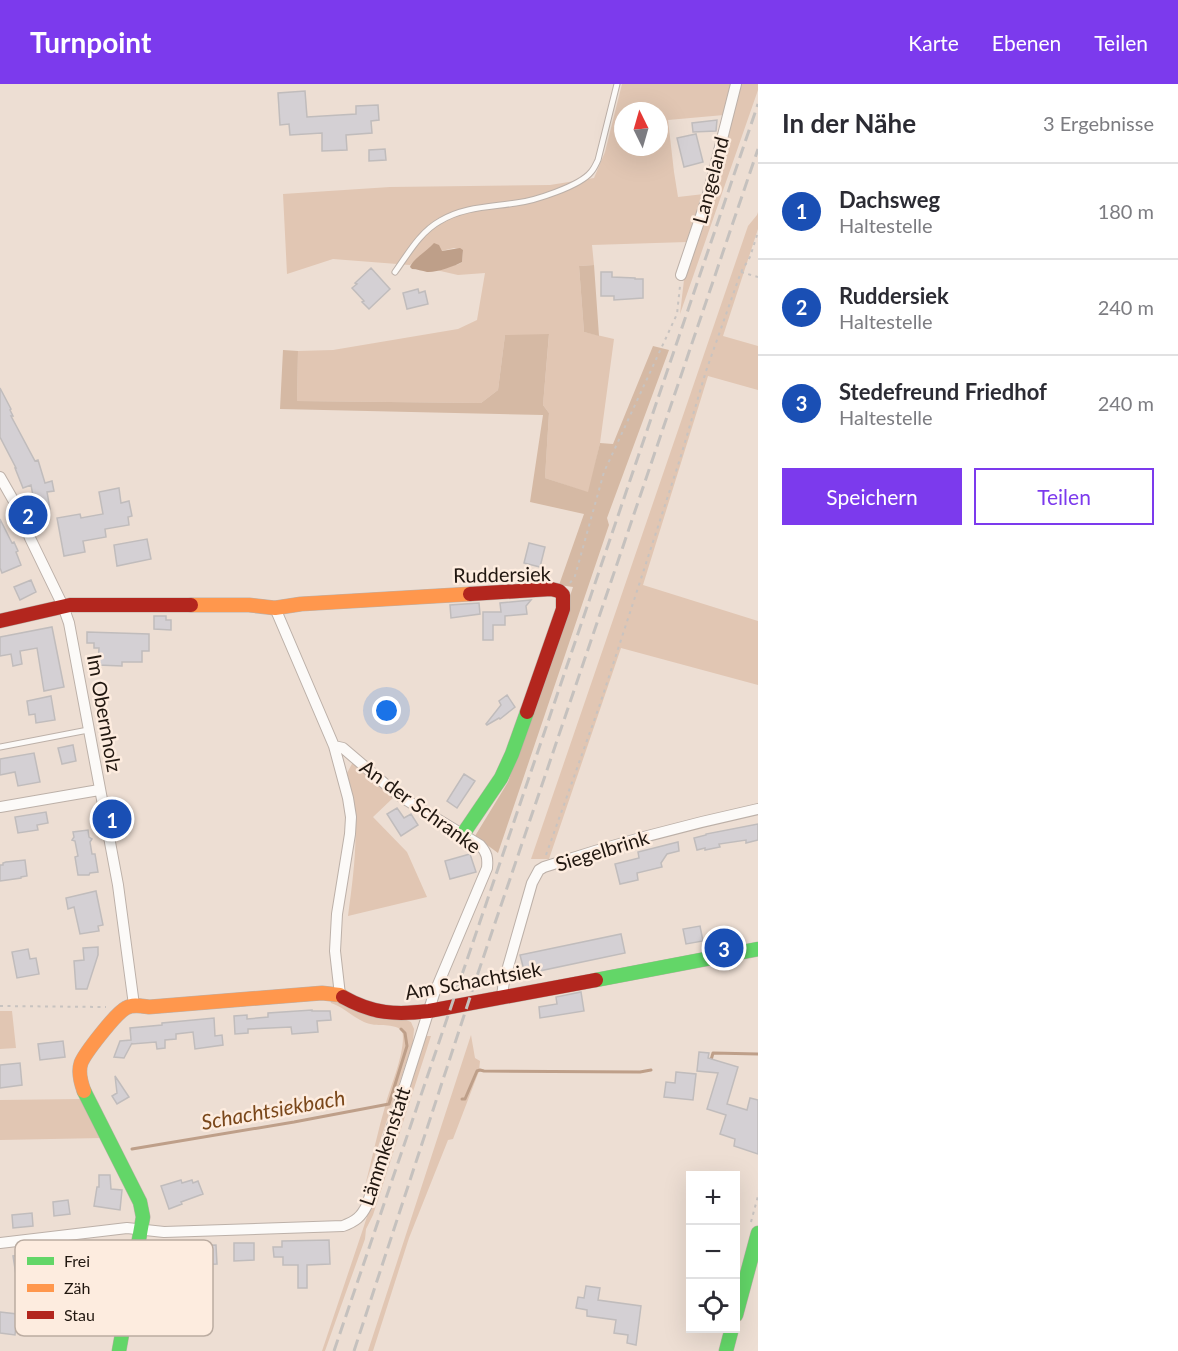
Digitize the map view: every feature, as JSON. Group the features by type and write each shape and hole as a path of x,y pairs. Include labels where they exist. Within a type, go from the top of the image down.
{"street":[{"name":"Langeland","path":"681,274 706,198 736,84"},
{"name":"Im Obernholz","path":"0,477 20,512 69,623 118,885 129,1007"},
{"name":"Ruddersiek","path":"0,621 70,605 249,605 275,608 313,603 492,592 551,589 558,591 564,597 563,609 512,754 501,778 464,834"},
{"name":"An der Schranke","path":"275,608 334,746 348,798 351,818 350,834 337,914 335,951 340,995"},
{"name":"An der Schranke","path":"334,746 343,748 398,795 464,834 487,853 487,868 429,1011"},
{"path":"0,807 99,790"},
{"name":"Siegelbrink","path":"502,996 504,981 532,883 539,870 608,846 701,821 758,809"},
{"name":"Am Schachtsiek","path":"129,1007 322,993 340,995 359,1006 381,1012 406,1014 758,949"},
{"path":"129,1007 86,1054 81,1063 81,1082 85,1096 140,1202 143,1216 138,1240"},
{"name":"Lämmkenstatt","path":"43,1240 127,1228 164,1232 343,1226 354,1222 361,1216 367,1205 429,1011"},
{"path":"740,1297 758,1233"},
{"path":"726,1351 731,1333"},
{"path":"119,1351 122,1336"}],"lane":[{"path":"395,272 424,233 447,217 484,207 534,199 585,178 593,171 598,160 617,84"},
{"path":"0,747 88,730"}],"path":[{"path":"544,867 544,860 600,704 677,470 706,371 741,272 750,257 758,232"},
{"path":"741,272 758,277"},
{"path":"562,594 575,576 604,472 677,314 681,274"},
{"path":"0,1006 129,1007"}],"shaded area":[{"path":"622,84 732,84 724,115 668,120 668,102 618,102"},
{"path":"739,84 758,84 758,90 680,314 684,280 712,190"},
{"path":"614,116 614,156 668,156 668,120 678,197 704,194 687,242 592,245 594,265 579,266 584,332 614,339 600,443 589,493 545,478 549,413 543,405 549,335 505,335 498,390 481,403 297,401 298,351 333,350 458,329 477,320 485,273 458,275 436,270 462,262 463,250 454,248 425,252 410,265 333,259 287,274 283,194 390,187 550,185 594,178 605,152"},
{"path":"758,212 758,229 723,336 758,346 758,390 708,376 643,585 758,621 758,685 621,648 549,859 531,859 748,226"},
{"path":"434,243 439,245 442,251 460,248 463,250 462,262 435,271 412,269 410,267 414,261"},
{"path":"594,265 599,336 584,332 579,266"},
{"path":"549,334 543,405 549,413 545,478 588,492 600,443 613,444 653,346 669,350 607,518 609,525 498,853 475,836 508,782 573,587 559,585 584,514 530,502 543,415 280,409 283,350 298,351 297,401 481,403 498,390 505,335"},
{"path":"353,762 394,797 373,817 407,852 427,897 348,916 355,858 355,814 347,773"},
{"path":"330,1000 379,1016 404,1019 411,1022 414,1029 413,1042 365,1186 400,1056 402,1030 393,1026 364,1022 331,1003"},
{"path":"0,1011 12,1011 16,1048 0,1049"},
{"path":"471,1035 475,1058 480,1061 479,1071 453,1139 448,1140 409,1238 373,1351 368,1351"},
{"path":"425,1036 431,1036 373,1215 366,1229 365,1239 325,1351 322,1351 363,1229"},
{"path":"82,1099 102,1138 0,1140 0,1100"}],"building":[{"path":"305,91 307,117 356,114 356,106 378,105 379,120 371,121 372,133 346,135 347,150 322,151 322,133 290,135 289,124 280,125 278,93"},
{"path":"717,120 716,131 693,132 692,123"},
{"path":"696,134 703,162 684,167 677,138"},
{"path":"385,149 386,160 369,161 369,150"},
{"path":"371,268 390,289 369,309 352,288"},
{"path":"601,272 612,272 612,277 643,279 643,298 614,300 614,296 601,296"},
{"path":"418,289 419,293 425,291 428,304 407,309 403,293"},
{"path":"0,388 11,409 13,416 11,416 35,461 38,460 45,483 52,481 54,491 47,492 50,509 36,512 31,485 23,488 16,468 0,437"},
{"path":"119,488 121,503 129,501 132,516 128,517 129,525 105,529 106,537 83,541 85,552 64,556 57,518 80,514 81,518 103,514 99,492"},
{"path":"0,519 12,543 14,542 21,565 2,573 0,568"},
{"path":"147,539 151,559 117,566 114,545"},
{"path":"529,543 545,547 540,567 524,563"},
{"path":"31,580 36,592 20,600 14,587"},
{"path":"531,600 526,606 527,614 505,616 505,625 493,625 493,640 483,640 483,612 501,612 500,603"},
{"path":"479,603 480,614 451,618 450,605"},
{"path":"154,616 166,616 166,620 171,620 171,630 154,629"},
{"path":"52,627 64,687 44,691 37,648 20,651 22,664 13,666 11,654 0,656 0,637"},
{"path":"87,632 149,634 149,651 142,651 142,662 122,662 122,666 98,665 99,648 94,648 94,643 87,643"},
{"path":"507,695 515,707 500,719 487,725 501,705 499,701"},
{"path":"51,696 55,720 36,723 35,714 29,715 27,701"},
{"path":"73,745 76,761 62,764 58,748"},
{"path":"34,753 40,782 18,786 15,772 0,775 0,759"},
{"path":"464,774 475,781 457,808 447,801"},
{"path":"397,808 404,818 411,814 418,825 401,836 387,814"},
{"path":"46,812 48,823 37,825 38,830 18,833 15,817"},
{"path":"758,824 758,840 719,844 720,847 697,850 694,838"},
{"path":"88,830 89,837 92,839 90,842 92,854 95,854 98,872 78,875 75,857 78,856 75,841 72,840 73,832"},
{"path":"678,842 679,851 667,854 661,863 662,867 637,873 638,880 620,884 615,864 639,858 638,852"},
{"path":"470,854 476,872 450,879 445,861"},
{"path":"25,860 27,876 0,881 0,865"},
{"path":"96,891 103,925 98,926 99,931 80,934 74,907 68,909 66,898"},
{"path":"700,926 703,941 686,944 683,929"},
{"path":"621,934 625,953 525,974 520,955"},
{"path":"98,947 98,955 87,989 76,989 74,961 84,960 83,948"},
{"path":"28,949 30,959 36,958 39,974 17,978 12,952"},
{"path":"581,992 584,1011 540,1018 539,1007 557,1004 556,997"},
{"path":"330,1011 331,1020 317,1021 318,1032 292,1034 291,1027 248,1029 248,1033 235,1034 234,1016 247,1015 247,1019 268,1017 268,1013"},
{"path":"214,1018 215,1036 222,1035 223,1045 195,1049 193,1032 176,1034 176,1039 165,1040 165,1048 157,1049 156,1042 132,1043 124,1058 114,1057 120,1041 131,1040 130,1028"},
{"path":"63,1041 65,1057 40,1060 38,1044"},
{"path":"699,1052 709,1053 708,1058 738,1067 727,1104 747,1110 750,1098 758,1100 758,1154 734,1146 735,1139 720,1134 726,1115 707,1109 718,1073 697,1071"},
{"path":"20,1063 22,1085 0,1088 0,1065"},
{"path":"676,1072 696,1074 693,1100 664,1097 666,1082 675,1083"},
{"path":"115,1076 129,1097 117,1104 112,1096 117,1093"},
{"path":"99,1175 110,1175 111,1189 122,1190 120,1210 94,1206 97,1187 99,1187"},
{"path":"181,1180 182,1183 198,1181 203,1194 169,1209 161,1186"},
{"path":"68,1200 70,1214 54,1216 53,1202"},
{"path":"32,1213 33,1226 13,1228 12,1215"},
{"path":"329,1240 330,1264 307,1265 307,1288 298,1288 298,1265 283,1265 283,1257 274,1257 273,1247 282,1247 282,1241"},
{"path":"234,1243 254,1243 254,1260 234,1261"},
{"path":"213,1245 216,1245 217,1264 213,1264"},
{"path":"586,1286 600,1288 598,1300 641,1306 636,1345 627,1343 628,1335 614,1333 616,1320 587,1316 587,1310 576,1308 578,1297 584,1298"},
{"path":"0,1312 15,1314 15,1335 0,1333"}],"waterway":[{"name":"Schachtsiekbach","path":"132,1149 389,1104 407,1046 405,1033 401,1029"},
{"name":"Schachtsiekbach","path":"711,1060 713,1053 758,1054"},
{"name":"Schachtsiekbach","path":"462,1099 465,1099 477,1071 480,1070 640,1072 651,1070"}],"railway":[{"path":"334,1351 758,104"},
{"path":"354,1351 476,979 758,149"}],"traffic: fast":[{"path":"463,834 501,778 527,712"},
{"path":"596,980 758,949"},
{"path":"84,1091 140,1202 143,1217 139,1240"},
{"path":"740,1300 758,1233"},
{"path":"726,1351 731,1333"},
{"path":"119,1351 122,1336"}],"traffic: slow":[{"path":"191,605 249,605 275,608 301,604 470,594"},
{"path":"84,1091 80,1074 81,1063 108,1025 121,1011 129,1007 322,993 343,997"}],"traffic: jam":[{"path":"470,594 551,589 563,595 563,609 527,712"},
{"path":"0,621 70,605 191,605"},
{"path":"343,997 375,1010 395,1013 417,1012 596,980"}],"place":[{"name":"Ruddersiek","path":"28,515"},
{"name":"Dachsweg","path":"112,819"},
{"name":"Stedefreund Friedhof","path":"724,948"}]}
